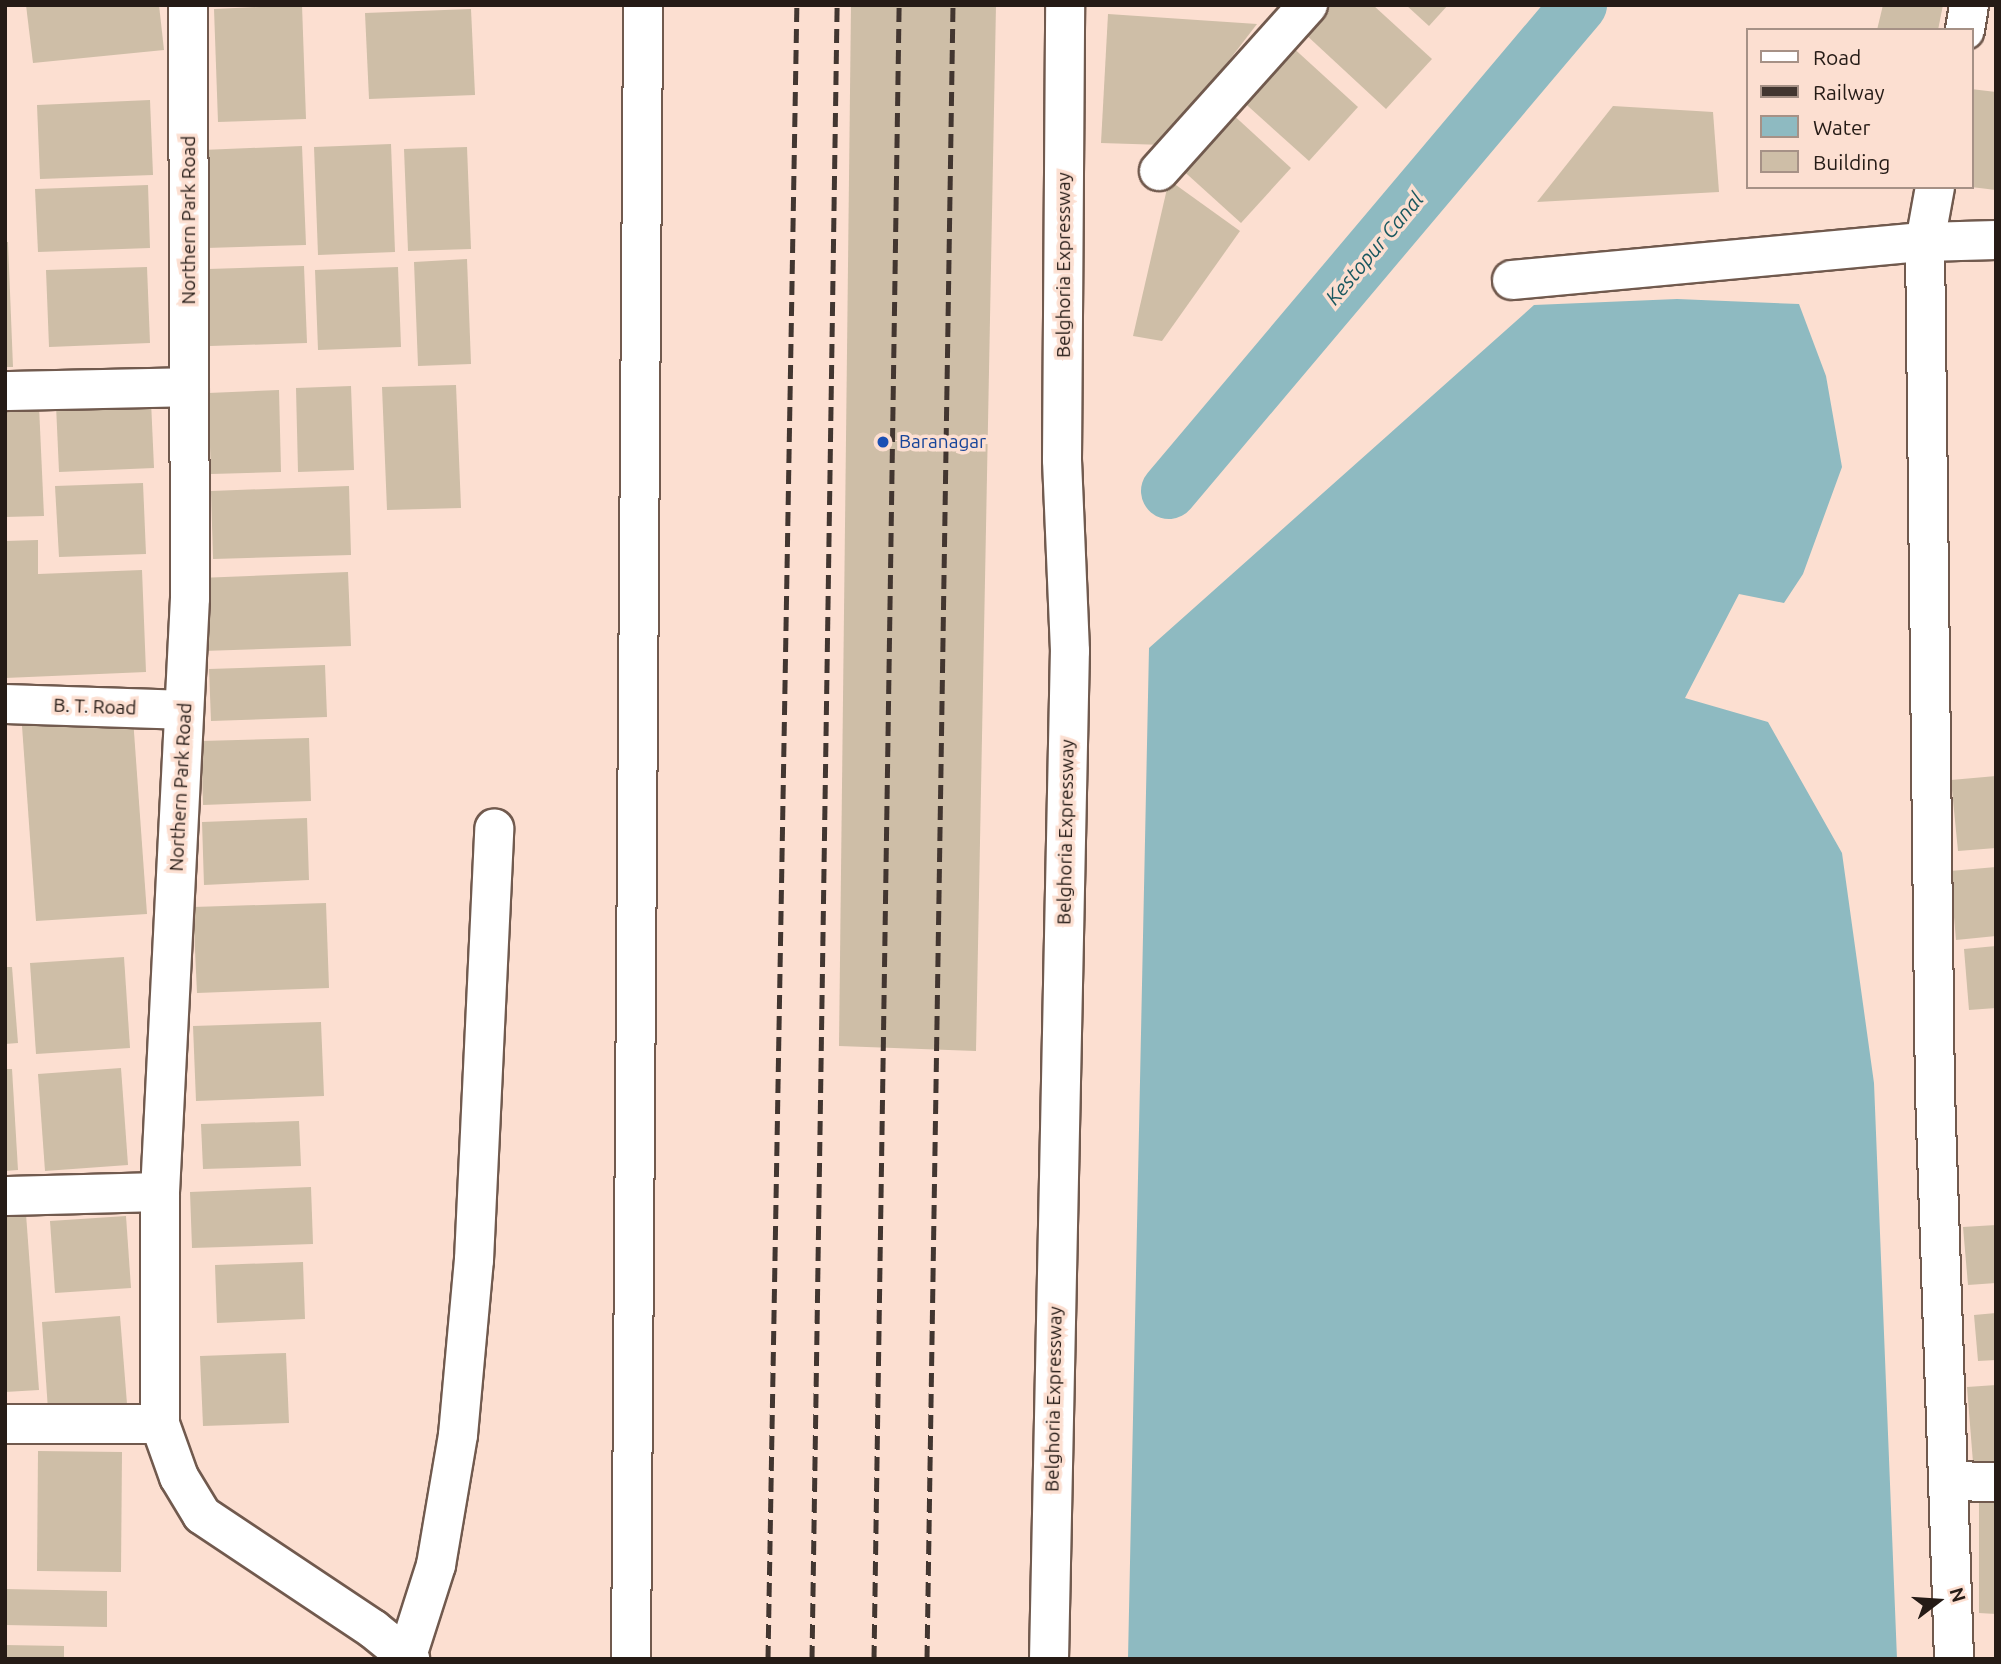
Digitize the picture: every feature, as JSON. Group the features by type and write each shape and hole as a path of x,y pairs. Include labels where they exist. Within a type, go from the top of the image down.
{"main road":[{"name":"Northern Park Road","path":"188,5 190,598 160,1192 160,1424 179,1477 202,1515 237,1541 373,1629 407,1658"},
{"path":"631,1659 643,5"},
{"name":"Belghoria Expressway","path":"1049,1659 1070,651 1062,460 1065,5"},
{"path":"1160,171 1308,5"},
{"path":"1965,28 1969,5"},
{"path":"1935,189 1925,242 1935,1091 1954,1659"},
{"path":"1513,281 1925,242 1996,240"},
{"path":"5,391 189,387"},
{"name":"B. T. Road","path":"5,704 184,710"},
{"path":"407,1658 436,1565 458,1435 474,1261 494,828"},
{"path":"5,1196 160,1192"},
{"path":"5,1424 160,1424"},
{"path":"1948,1481 1996,1482"}],"water":[{"path":"1677,299 1799,304 1826,376 1842,467 1803,574 1784,603 1739,594 1685,698 1768,722 1842,853 1874,1083 1897,1659 1128,1659 1149,648 1534,305"}],"building":[{"path":"26,5 159,5 164,50 33,63"},
{"path":"302,5 306,119 218,122 214,9"},
{"name":"Baranagar","path":"851,5 996,5 976,1051 839,1046"},
{"path":"1328,5 1373,5 1432,59 1386,109 1303,32"},
{"path":"1406,5 1448,5 1429,26"},
{"path":"1883,5 1943,5 1938,28 1877,28"},
{"path":"471,9 475,95 369,99 365,13"},
{"path":"1108,14 1257,24 1164,145 1101,143"},
{"path":"1289,44 1358,107 1309,161 1239,98"},
{"path":"1973,89 1996,92 1996,190 1973,187"},
{"path":"150,100 153,175 40,179 37,105"},
{"path":"1613,106 1713,112 1719,192 1537,202"},
{"path":"1229,111 1291,168 1241,223 1178,166"},
{"path":"391,144 395,252 318,255 314,147"},
{"path":"302,146 306,245 206,248 202,150"},
{"path":"467,147 471,249 408,251 404,149"},
{"path":"1169,180 1240,231 1162,341 1133,336"},
{"path":"148,185 150,248 38,252 35,189"},
{"path":"5,242 8,242 13,367 5,367"},
{"path":"467,259 471,364 418,366 414,262"},
{"path":"304,266 307,343 210,346 208,269"},
{"path":"147,267 150,343 49,347 46,270"},
{"path":"398,267 401,347 318,350 315,270"},
{"path":"456,385 461,508 387,510 382,387"},
{"path":"351,386 354,470 298,472 296,388"},
{"path":"279,390 281,472 211,474 208,393"},
{"path":"151,401 154,468 59,472 56,405"},
{"path":"39,406 44,516 5,517 5,407"},
{"path":"143,483 146,554 59,557 55,486"},
{"path":"349,486 351,555 213,559 211,491"},
{"path":"38,540 38,574 142,570 146,672 5,678 5,541"},
{"path":"348,572 351,646 203,651 199,578"},
{"path":"325,665 327,717 211,721 209,669"},
{"path":"133,718 147,914 36,921 22,726"},
{"path":"309,738 311,801 203,805 201,741"},
{"path":"1996,776 1996,848 1958,851 1951,780"},
{"path":"307,818 309,880 204,885 202,822"},
{"path":"1996,867 1996,936 1956,940 1950,871"},
{"path":"326,903 329,988 197,993 193,907"},
{"path":"1996,946 1996,1008 1969,1010 1964,949"},
{"path":"124,957 130,1048 36,1054 30,963"},
{"path":"5,967 12,967 18,1043 5,1044"},
{"path":"321,1022 324,1096 196,1101 193,1026"},
{"path":"121,1068 128,1165 45,1171 38,1074"},
{"path":"5,1069 12,1069 18,1170 5,1171"},
{"path":"299,1121 301,1166 203,1169 201,1124"},
{"path":"311,1187 313,1244 192,1248 190,1192"},
{"path":"26,1214 39,1390 5,1392 5,1215"},
{"path":"126,1216 131,1288 55,1293 50,1221"},
{"path":"1996,1225 1996,1283 1968,1285 1963,1227"},
{"path":"303,1262 305,1319 217,1323 215,1265"},
{"path":"1996,1313 1996,1360 1978,1361 1974,1315"},
{"path":"120,1316 127,1404 48,1410 42,1322"},
{"path":"286,1353 289,1423 203,1426 200,1356"},
{"path":"1996,1385 1996,1473 1974,1475 1967,1387"},
{"path":"38,1451 122,1452 121,1572 37,1571"},
{"path":"1979,1495 1996,1495 1996,1614 1979,1613"},
{"path":"5,1589 107,1591 107,1627 5,1625"},
{"path":"5,1645 64,1646 64,1659 5,1659"}],"waterway":[{"name":"Kestopur Canal","path":"1169,491 1579,5"}],"railway":[{"path":"768,1659 797,5"},
{"path":"812,1659 837,5"},
{"path":"874,1659 899,5"},
{"path":"927,1659 953,5"}],"place":[{"name":"Baranagar","path":"883,442"}]}
